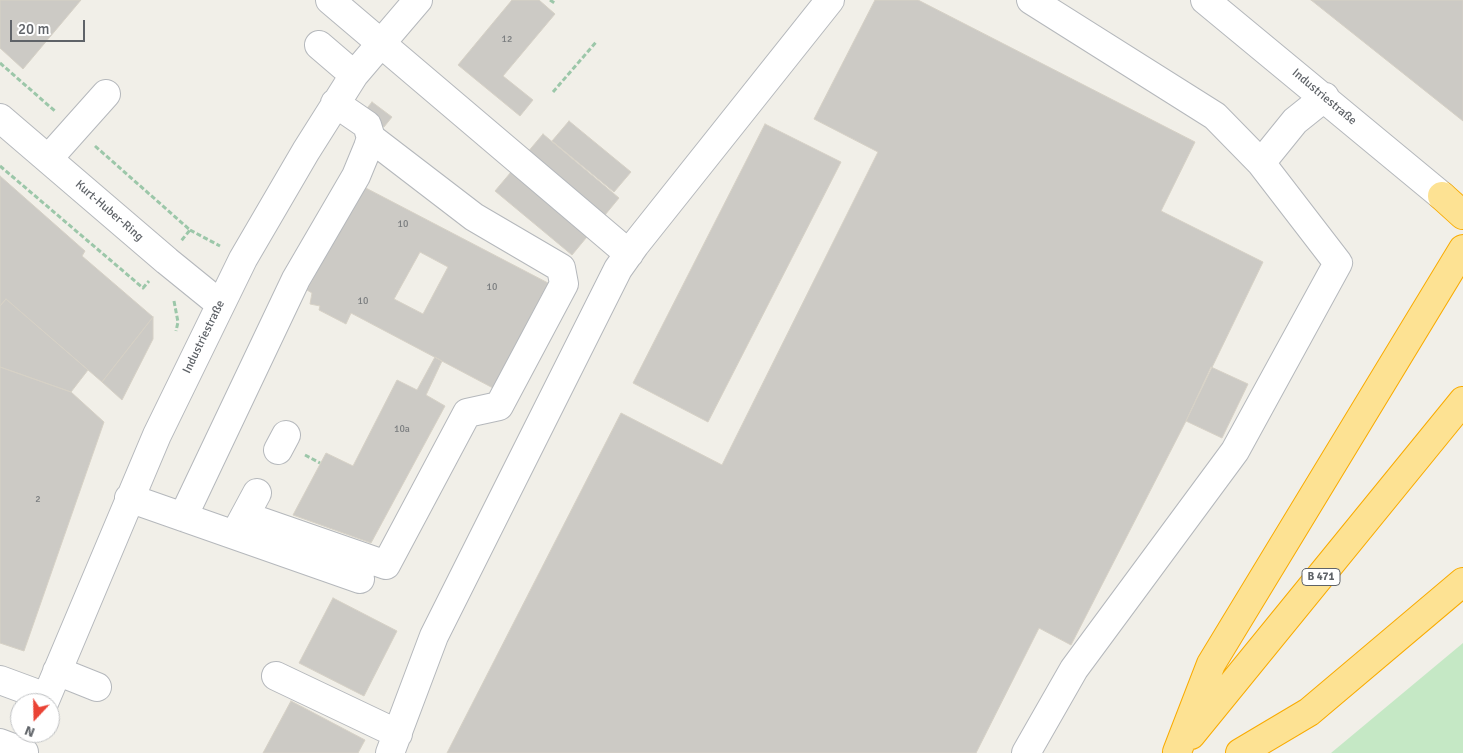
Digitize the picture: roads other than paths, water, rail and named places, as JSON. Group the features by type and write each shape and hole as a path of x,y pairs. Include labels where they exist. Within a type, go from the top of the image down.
{"highway":[{"path":"1442,196 1463,215"},
{"path":"1176,752 1211,664 1463,250"},
{"name":"B 471","path":"1176,752 1272,638 1463,401"},
{"path":"1240,753 1309,712 1463,582"}],"street":[{"path":"330,0 629,254"},
{"name":"Industriestraße","path":"48,693 157,435 243,259 335,103 354,75 418,0"},
{"path":"276,676 394,743 434,636 618,269 830,0"},
{"path":"1026,753 1074,670 1235,451 1338,263 1261,163 1215,116 1031,0"},
{"name":"Industriestraße","path":"1205,0 1442,196"},
{"path":"319,45 354,75"},
{"path":"48,158 106,94"},
{"path":"1261,163 1295,121 1324,97"},
{"path":"129,498 183,517 245,515 386,565 467,413 499,406 564,284 561,268 474,217 371,138 367,126 335,103"},
{"name":"Kurt-Huber-Ring","path":"0,118 48,158 160,268 220,304"},
{"path":"183,517 296,279 356,176 371,138"},
{"path":"245,515 360,579"},
{"path":"57,671 97,687"},
{"path":"0,680 29,693"}]}
